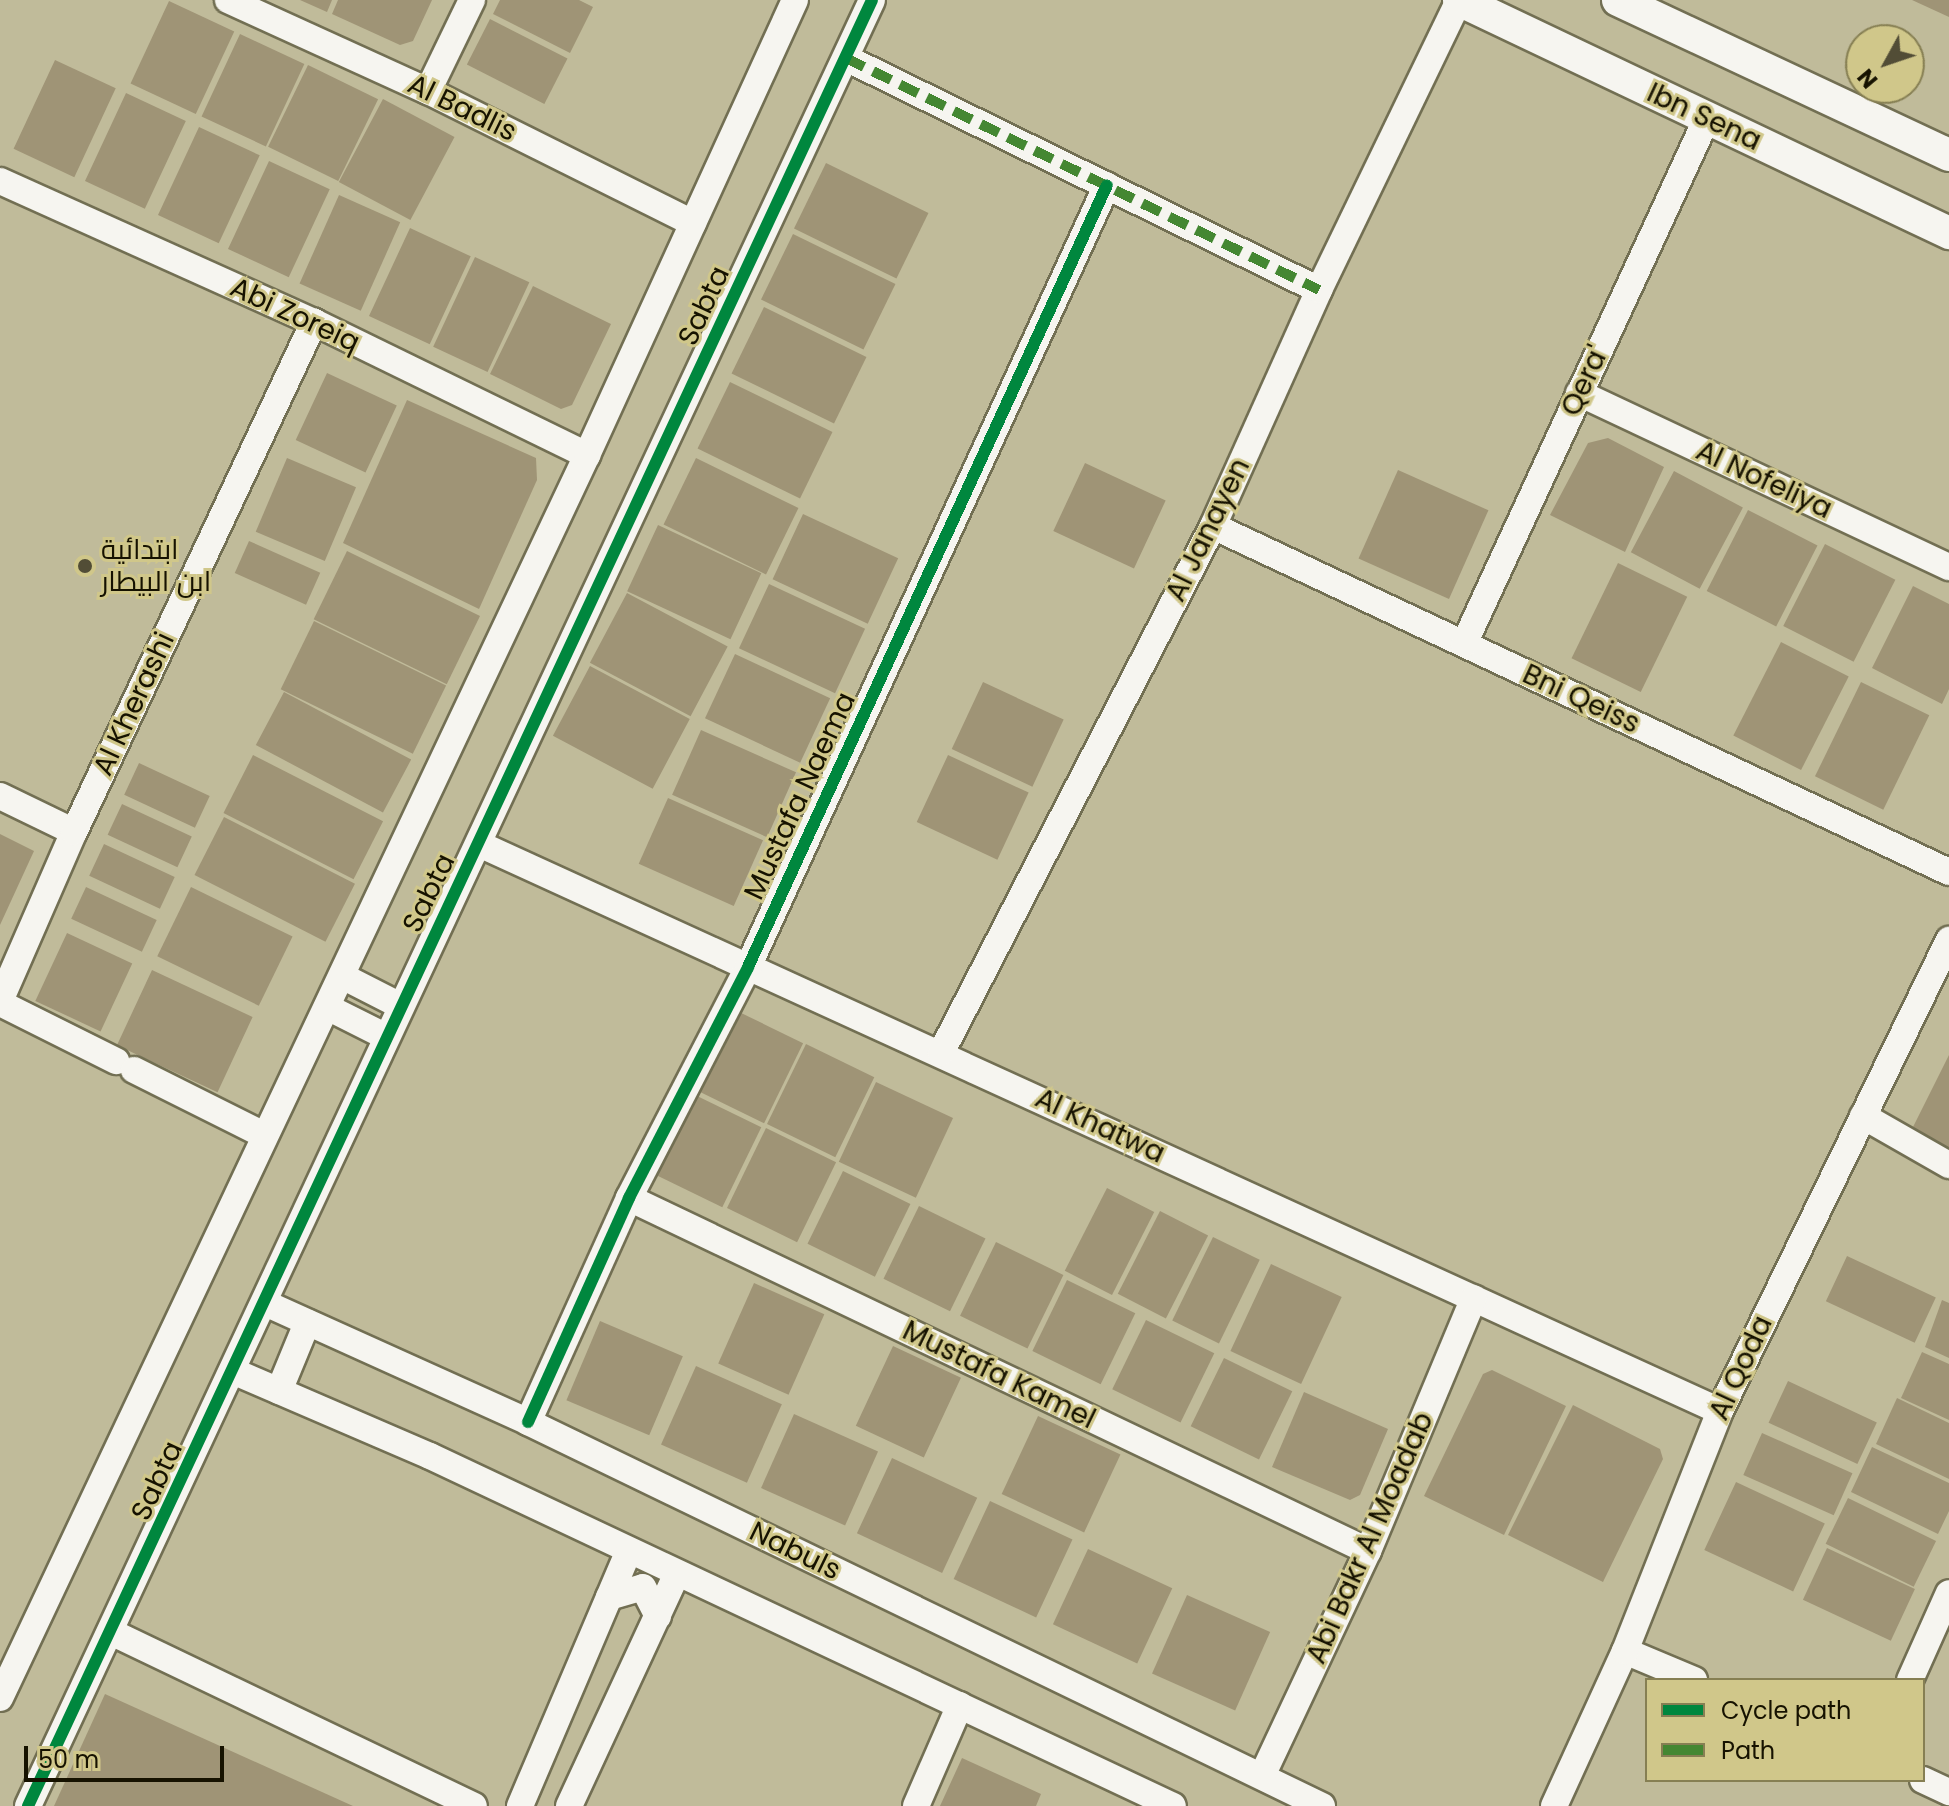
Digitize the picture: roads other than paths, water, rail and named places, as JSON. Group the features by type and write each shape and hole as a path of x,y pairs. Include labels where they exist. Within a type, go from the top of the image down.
{"street":[{"name":"Al Badlis","path":"228,0 428,91 693,223"},
{"path":"428,91 472,0"},
{"name":"Sabta","path":"0,1698 587,455 795,0"},
{"name":"Sabta","path":"28,1806 235,1372 385,1036 479,844 872,0"},
{"name":"Ibn Sena","path":"1459,0 1949,233"},
{"name":"Al Janayen","path":"941,1053 1213,526 1319,290 1459,0"},
{"path":"1618,0 1949,155"},
{"path":"846,58 1319,290"},
{"name":"Qera'","path":"1464,644 1707,118"},
{"name":"Abi Zoreiq","path":"0,181 314,322 587,455"},
{"name":"Mustafa Naema","path":"528,1422 629,1198 748,967 1107,185"},
{"name":"Al Kherashi","path":"0,1002 74,832 314,322"},
{"name":"Al Nofeliya","path":"1579,393 1949,567"},
{"name":"Bni Qeiss","path":"1213,526 1949,872"},
{"path":"0,796 74,832"},
{"name":"Al Khatwa","path":"479,844 1720,1411"},
{"name":"Al Qoda","path":"1554,1806 1625,1651 1720,1411 1949,940"},
{"path":"342,976 401,1006"},
{"path":"0,1002 264,1135"},
{"path":"327,1007 385,1036"},
{"path":"1863,1116 1949,1165"},
{"name":"Mustafa Kamel","path":"629,1198 1368,1551"},
{"name":"Abi Bakr Al Moadab","path":"1262,1776 1368,1551 1474,1298"},
{"name":"Nabuls","path":"265,1303 528,1422 1322,1806"},
{"path":"279,1391 307,1323"},
{"path":"235,1372 629,1551 1173,1806"},
{"path":"520,1806 629,1551"},
{"path":"569,1806 676,1575"},
{"path":"609,1597 643,1587 658,1616"},
{"path":"1911,1678 1949,1593"},
{"path":"113,1633 474,1806"},
{"path":"1625,1651 1689,1678"},
{"path":"916,1806 960,1705"},
{"path":"1925,1781 1949,1792"}],"place":[{"name":"ابتدائية ابن البيطار","path":"85,566"}]}
